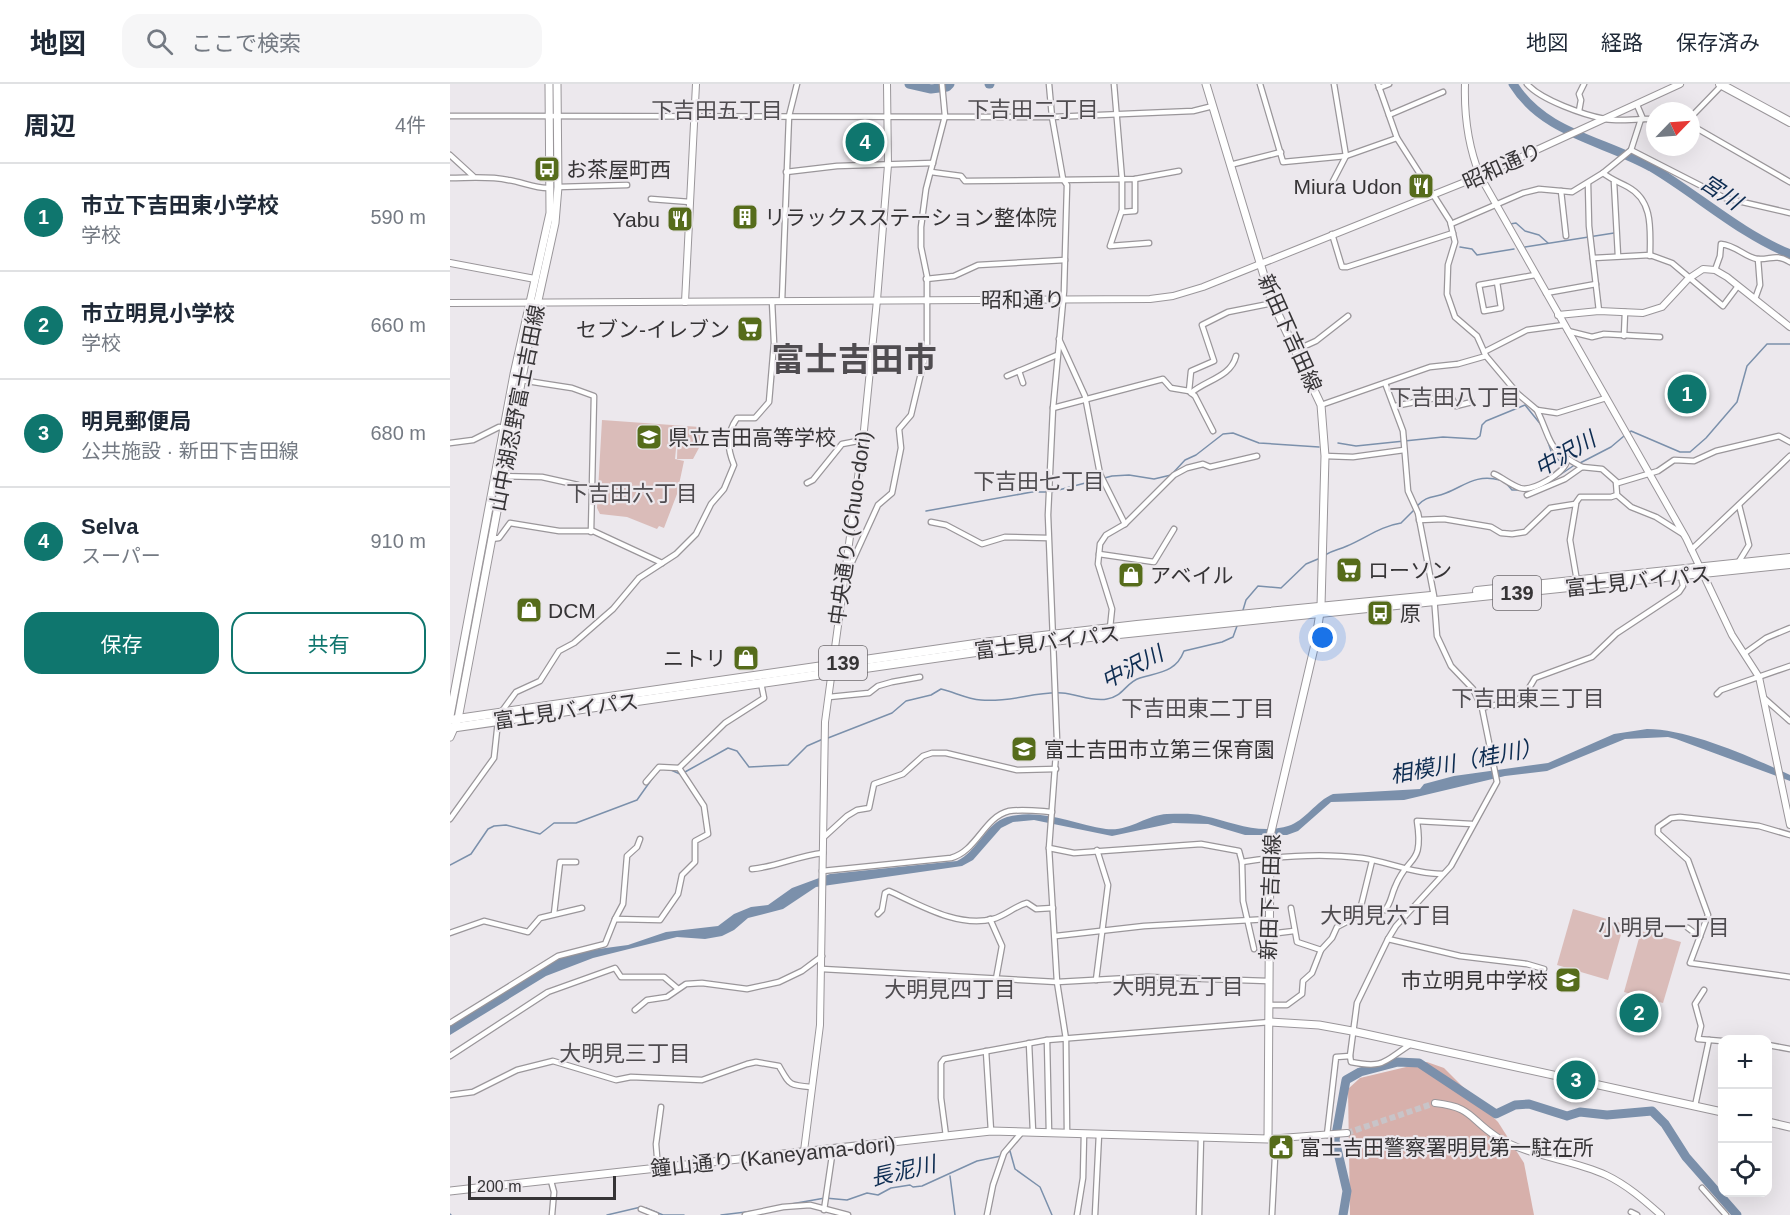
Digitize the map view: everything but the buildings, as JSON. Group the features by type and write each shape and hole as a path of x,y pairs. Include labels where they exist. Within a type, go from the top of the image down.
{"highway":[{"path":"1721,84 1790,122"},
{"name":"富士見バイパス","path":"1434,598 1681,576 1738,563 1790,558"},
{"name":"富士見バイパス","path":"451,724 1052,638 1577,581 1790,564"},
{"name":"富士見バイパス","path":"1052,638 1110,628 1241,618"},
{"name":"富士見バイパス","path":"499,717 760,682 832,668"}],"main road":[{"name":"山中湖忍野富士吉田線","path":"451,724 491,539 504,428 538,303 555,223 553,115 549,84"},
{"name":"山中湖忍野富士吉田線","path":"553,115 557,84"},
{"name":"新田下吉田線","path":"1206,84 1273,303 1321,405 1325,456 1320,610 1315,644 1270,836 1268,981 1270,1022"},
{"name":"山中湖忍野富士吉田線","path":"451,724 500,476 512,430 530,303 555,187"},
{"path":"1272,1138 1270,1022 1319,1025 1352,1031 1718,1112"},
{"path":"1772,1123 1790,1127"},
{"name":"鐘山通り (Kaneyama-dori)","path":"450,1191 991,1131 1272,1138"}],"street":[{"path":"685,302 696,84"},
{"path":"782,301 789,116 797,84"},
{"name":"中央通り (Chuo-dori)","path":"804,1151 820,1025 825,722 863,440 877,300 888,165 887,84"},
{"path":"1114,84 1118,114 1122,212 1110,246 1149,243"},
{"path":"1260,84 1283,162 1346,156 1397,138"},
{"path":"1332,183 1346,156 1334,84"},
{"path":"1389,84 1379,86 1397,138 1451,224 1455,242 1448,265 1447,294 1455,317 1476,336 1485,354 1518,394 1537,410 1554,450 1567,461 1582,467 1602,469 1616,482 1617,495 1631,507 1656,517 1683,534"},
{"path":"1465,84 1465,122 1473,159 1480,176 1692,550 1732,634 1760,677 1790,825"},
{"path":"1527,84 1532,90 1579,111 1605,119 1646,119"},
{"path":"1579,111 1581,100 1579,94 1584,84"},
{"path":"1605,119 1680,84"},
{"path":"1700,107 1721,84"},
{"path":"1049,85 1063,179 1067,184 1063,298 1053,408 1048,538 1056,769 1049,848 1057,982 1066,1038 1067,1133"},
{"path":"846,566 852,562 878,505 892,493 901,448 898,429 911,415 927,348 929,326 925,300 926,279 921,227 926,189 945,116 942,87"},
{"path":"1389,115 1443,92"},
{"path":"1451,224 1495,204 1539,189 1572,192 1588,183 1631,151 1642,119 1636,105"},
{"path":"450,116 1052,117 1193,111 1213,106"},
{"name":"昭和通り","path":"450,303 1150,299 1173,296 1260,264 1480,176 1605,119"},
{"path":"1700,130 1790,182"},
{"path":"1631,151 1725,198 1790,213"},
{"path":"1230,165 1281,152"},
{"path":"450,155 473,176"},
{"path":"786,172 837,166 933,164"},
{"path":"931,172 961,176 965,181 1135,179 1179,171"},
{"path":"1603,173 1614,182 1630,187 1649,211 1650,256"},
{"path":"450,178 473,176 505,179 539,188 627,185"},
{"path":"1122,212 1135,211 1135,179"},
{"path":"1614,182 1618,256"},
{"path":"1588,183 1590,235 1599,311"},
{"path":"1561,191 1566,236"},
{"path":"651,200 690,202"},
{"path":"1332,234 1342,267 1347,267 1453,233"},
{"path":"1715,270 1721,244 1732,245 1758,259 1778,255 1790,261"},
{"path":"1593,258 1650,256 1672,263 1688,279 1723,306 1738,286"},
{"path":"1755,299 1760,285 1758,259"},
{"path":"926,279 954,276 978,265 1065,260"},
{"path":"450,263 536,279"},
{"path":"1558,315 1599,311 1644,313 1662,307 1688,279 1703,269 1715,270 1789,324"},
{"path":"1497,282 1502,308 1484,311 1479,285 1535,275"},
{"path":"1546,293 1596,285"},
{"path":"450,819 491,763 499,717 516,692 540,681 559,651 574,643 613,609 639,578 662,563 696,534 711,504 724,489 734,465 728,449 730,428 737,418 755,418 769,402 774,343 772,301"},
{"path":"1190,392 1191,371 1214,361 1202,325 1228,312 1273,303"},
{"path":"1624,336 1625,312"},
{"path":"1296,350 1316,341 1348,316"},
{"path":"1321,405 1430,367 1458,364 1485,354 1527,330 1566,328 1592,337 1604,334 1660,337"},
{"path":"1059,339 1086,399 1100,474 1125,524"},
{"path":"1007,376 1057,355"},
{"path":"1190,392 1229,370 1236,356"},
{"path":"1019,371 1023,383"},
{"path":"1053,408 1163,379 1171,388 1190,392 1200,402 1213,431"},
{"path":"518,380 572,388 594,396 591,532"},
{"path":"1385,383 1403,431 1408,491 1417,510 1434,598 1437,636 1451,666 1473,689 1482,708 1497,779 1451,866 1396,926 1357,1003 1352,1031 1351,1062 1372,1066 1389,1061 1411,1044"},
{"path":"1395,406 1450,395 1456,406 1472,402"},
{"path":"1537,410 1557,413 1606,398"},
{"path":"450,443 473,440 492,428 512,430"},
{"path":"1616,482 1649,473 1674,460 1694,461 1716,451 1756,440 1779,436 1790,442"},
{"path":"807,483 813,480 842,444 863,440"},
{"path":"1325,456 1353,457 1404,450"},
{"path":"1110,628 1112,609 1098,564 1098,554 1106,535 1125,524 1174,475 1187,468 1203,464 1210,467 1257,456"},
{"path":"1692,550 1790,456"},
{"path":"1494,474 1521,488 1526,488 1564,469 1567,461"},
{"path":"1527,495 1557,483 1582,467"},
{"path":"500,476 542,477 578,486"},
{"path":"1577,581 1570,540 1576,504 1580,497 1617,495"},
{"path":"1419,520 1443,519 1512,534 1525,532 1550,508 1576,504"},
{"path":"1738,563 1749,545 1739,505"},
{"path":"931,522 946,525 982,544 1005,537 1048,538"},
{"path":"491,539 499,538 510,523 559,531 591,532 662,563"},
{"path":"1098,554 1154,562 1174,529"},
{"path":"1482,708 1502,702 1519,701 1525,696 1535,678 1592,657 1617,633 1679,591 1683,586 1681,576"},
{"path":"1745,653 1766,638 1790,628"},
{"path":"1716,694 1721,690 1790,666"},
{"path":"829,697 869,693 878,686 920,677"},
{"path":"646,782 660,767 678,768 725,723 764,698 760,682"},
{"path":"1765,699 1790,721"},
{"path":"1783,713 1790,711"},
{"path":"824,837 847,816 857,810 869,808 874,784 903,774 923,756 932,753 956,755 1017,770 1056,769"},
{"path":"615,919 660,920 678,894 682,875 695,862 695,841 708,834 704,806 678,768"},
{"path":"823,872 951,858 967,849 1002,814 1021,810 1052,813"},
{"path":"1790,835 1759,826 1680,817 1671,818 1658,827 1658,832 1688,860 1708,915 1690,963 1790,977"},
{"path":"1385,910 1390,904 1395,886 1419,851 1417,821 1472,824"},
{"path":"450,1023 558,956 604,944 623,904 627,856 637,847 640,839"},
{"path":"1049,848 1074,853 1201,844 1239,851 1242,862 1241,883 1254,949"},
{"path":"1096,980 1108,885 1097,850"},
{"path":"752,869 771,868 780,861 823,853"},
{"path":"1242,862 1269,858 1339,857 1443,874"},
{"path":"1269,1005 1287,1005 1302,994 1304,981 1312,973 1321,950 1332,938 1337,927 1354,918 1360,910 1372,861"},
{"path":"554,914 560,862 576,862"},
{"path":"878,914 882,910 885,893 889,891 925,908 977,922 990,919 1027,903 1036,909 1053,908"},
{"path":"450,933 489,921 523,933 528,932 535,921 582,908"},
{"path":"1291,908 1297,942 1321,950"},
{"path":"990,919 1002,946 996,979"},
{"path":"1056,936 1102,930 1269,919"},
{"path":"1688,928 1700,937"},
{"path":"1269,934 1294,931"},
{"path":"1388,939 1460,956 1527,964 1544,969"},
{"path":"635,1010 646,1000 667,997 677,988 702,983 750,988 779,982 802,971 822,956"},
{"path":"450,1056 548,992 615,968 621,977 663,977 677,988"},
{"path":"822,969 1057,982 1147,977 1268,981"},
{"path":"1704,990 1695,1004 1701,1026 1698,1039 1718,1041"},
{"path":"946,1136 941,1098 941,1063 944,1059 1047,1040 1270,1022"},
{"path":"1047,1040 1049,1133"},
{"path":"1695,1106 1709,1040"},
{"path":"1029,1043 1033,1132"},
{"path":"1772,1046 1790,1049"},
{"path":"986,1051 991,1131"},
{"path":"1327,1136 1336,1057 1350,1056"},
{"path":"450,1095 473,1092 517,1070 553,1061 616,1080 631,1077 702,1080 756,1062 779,1066 784,1080 793,1085 811,1087"},
{"path":"1435,1103 1457,1105 1498,1137 1520,1147 1605,1175 1636,1193 1661,1215"},
{"path":"658,1169 656,1143 661,1107"},
{"path":"987,1215 993,1185 1004,1153 1022,1132"},
{"path":"1272,1215 1272,1138 1327,1136 1344,1133"},
{"path":"1077,1215 1083,1178 1084,1134"},
{"path":"1095,1215 1099,1134"},
{"path":"1199,1215 1201,1137"},
{"path":"824,1210 833,1149"},
{"path":"551,1181 554,1192 552,1215"},
{"path":"1702,1188 1726,1215"},
{"path":"745,1215 810,1205 848,1215"},
{"path":"641,1209 656,1215"},
{"path":"1631,1212 1637,1215"}],"shaded area":[{"path":"602,420 700,427 700,446 693,459 677,459 678,428 675,459 684,461 677,494 664,528 659,526 657,529 627,517 600,514 597,508"},
{"path":"1573,909 1624,924 1608,980 1557,965"},
{"path":"1641,931 1681,942 1663,1003 1624,992"},
{"path":"1427,1062 1444,1068 1498,1122 1524,1163 1534,1215 1350,1215 1348,1089 1360,1078"}],"water":[{"path":"1647,729 1664,730 1720,745 1790,775 1790,781 1676,739 1668,737 1625,739 1547,771 1505,776 1404,800 1331,802 1298,831 1287,835 1245,835 1208,824 1173,823 1112,836 1034,820 1013,822 1001,828 973,860 962,866 816,887 783,909 748,918 734,930 722,936 705,939 677,937 593,958 546,976 450,1035 450,1026 556,959 576,952 628,945 666,932 718,926 734,914 751,907 768,905 792,888 830,874 957,861 970,851 993,825 1007,817 1032,814 1093,827 1114,829 1130,826 1159,815 1191,814 1246,827 1277,828 1294,823 1333,794 1420,789 1424,784 1454,776 1548,763 1614,734"}],"waterway":[{"path":"909,84 931,89 947,87 950,84"},
{"name":"宮川","path":"1513,84 1526,101 1558,125 1651,167 1736,225 1790,254"},
{"path":"1510,224 1516,223 1525,231 1539,235 1548,243"},
{"path":"1525,247 1614,233"},
{"path":"1460,247 1472,249 1477,255 1514,249"},
{"name":"中沢川","path":"1628,434 1631,431 1680,452 1690,452 1706,438 1737,402 1747,366 1767,344 1790,344"},
{"path":"1338,443 1356,446 1443,437 1476,439 1480,436 1482,425 1486,421 1525,405 1542,426"},
{"path":"1051,492 1112,476 1129,475 1154,479 1171,475 1185,460 1196,455 1223,434 1233,433 1259,443 1319,447"},
{"path":"1546,436 1552,454 1563,464"},
{"name":"中沢川","path":"1580,463 1611,447 1624,436"},
{"name":"中沢川","path":"1545,485 1576,464"},
{"name":"中沢川","path":"1417,506 1427,498 1446,493 1478,479 1500,480"},
{"name":"中沢川","path":"1505,482 1512,490 1532,490"},
{"path":"926,511 1032,492 1047,492"},
{"name":"中沢川","path":"1325,555 1380,529 1401,523 1414,510"},
{"name":"中沢川","path":"1243,610 1246,600 1258,586 1281,588 1306,564 1318,559"},
{"name":"中沢川","path":"828,738 892,713 906,701 931,695 941,689 981,700 1002,700 1052,693 1101,700 1112,698 1135,680 1172,667 1184,651 1233,637 1237,626"},
{"name":"中沢川","path":"685,772 728,748 737,751 749,767 788,765 807,746 823,739"},
{"name":"中沢川","path":"671,770 680,774"},
{"name":"中沢川","path":"450,865 471,854 488,829 494,826 506,825 540,834 554,823 576,823 637,800 654,776"},
{"path":"1343,1215 1347,1191 1335,1140 1346,1080 1360,1072 1398,1062 1419,1063 1496,1114 1515,1105 1529,1104 1567,1116 1580,1112 1607,1115 1652,1111 1665,1124 1686,1157 1737,1215"},
{"name":"長泥川","path":"1008,1152 1010,1151 1015,1169 1040,1187 1052,1215"},
{"name":"長泥川","path":"791,1204 825,1198 847,1200 867,1193 878,1195 891,1188 922,1186 977,1161 1001,1156"},
{"path":"950,1176 955,1215"},
{"name":"長泥川","path":"607,1215 641,1207"},
{"name":"長泥川","path":"646,1208 663,1215 684,1215"},
{"name":"長泥川","path":"1340,1215 1343,1209"},
{"name":"長泥川","path":"721,1215 754,1211"}],"tunnel":[{"path":"1347,1133 1435,1103"}],"place":[{"name":"Selva","path":"865,142"},
{"name":"お茶屋町西","path":"547,169"},
{"name":"Miura Udon","path":"1421,186"},
{"name":"リラックスステーション整体院","path":"745,217"},
{"name":"Yabu","path":"680,219"},
{"name":"セブン-イレブン","path":"750,329"},
{"name":"市立下吉田東小学校","path":"1687,394"},
{"name":"県立吉田高等学校","path":"649,437"},
{"name":"ローソン","path":"1349,570"},
{"name":"アベイル","path":"1131,575"},
{"name":"DCM","path":"529,610"},
{"name":"原","path":"1380,613"},
{"name":"ニトリ","path":"746,658"},
{"name":"富士吉田市立第三保育園","path":"1024,749"},
{"name":"市立明見中学校","path":"1568,980"},
{"name":"市立明見小学校","path":"1639,1013"},
{"name":"明見郵便局","path":"1576,1080"},
{"name":"富士吉田警察署明見第一駐在所","path":"1281,1147"}],"district":[{"name":"下吉田二丁目","path":"1033,109"},
{"name":"下吉田五丁目","path":"717,110"},
{"name":"富士吉田市","path":"854,359"},
{"name":"下吉田八丁目","path":"1455,397"},
{"name":"下吉田七丁目","path":"1039,481"},
{"name":"下吉田六丁目","path":"632,493"},
{"name":"下吉田東三丁目","path":"1528,698"},
{"name":"下吉田東二丁目","path":"1198,708"},
{"name":"大明見六丁目","path":"1386,915"},
{"name":"小明見一丁目","path":"1664,927"},
{"name":"大明見五丁目","path":"1178,986"},
{"name":"大明見四丁目","path":"950,989"},
{"name":"大明見三丁目","path":"625,1053"}],"water label":[{"name":"相模川（桂川）","path":"1466,761"}]}
